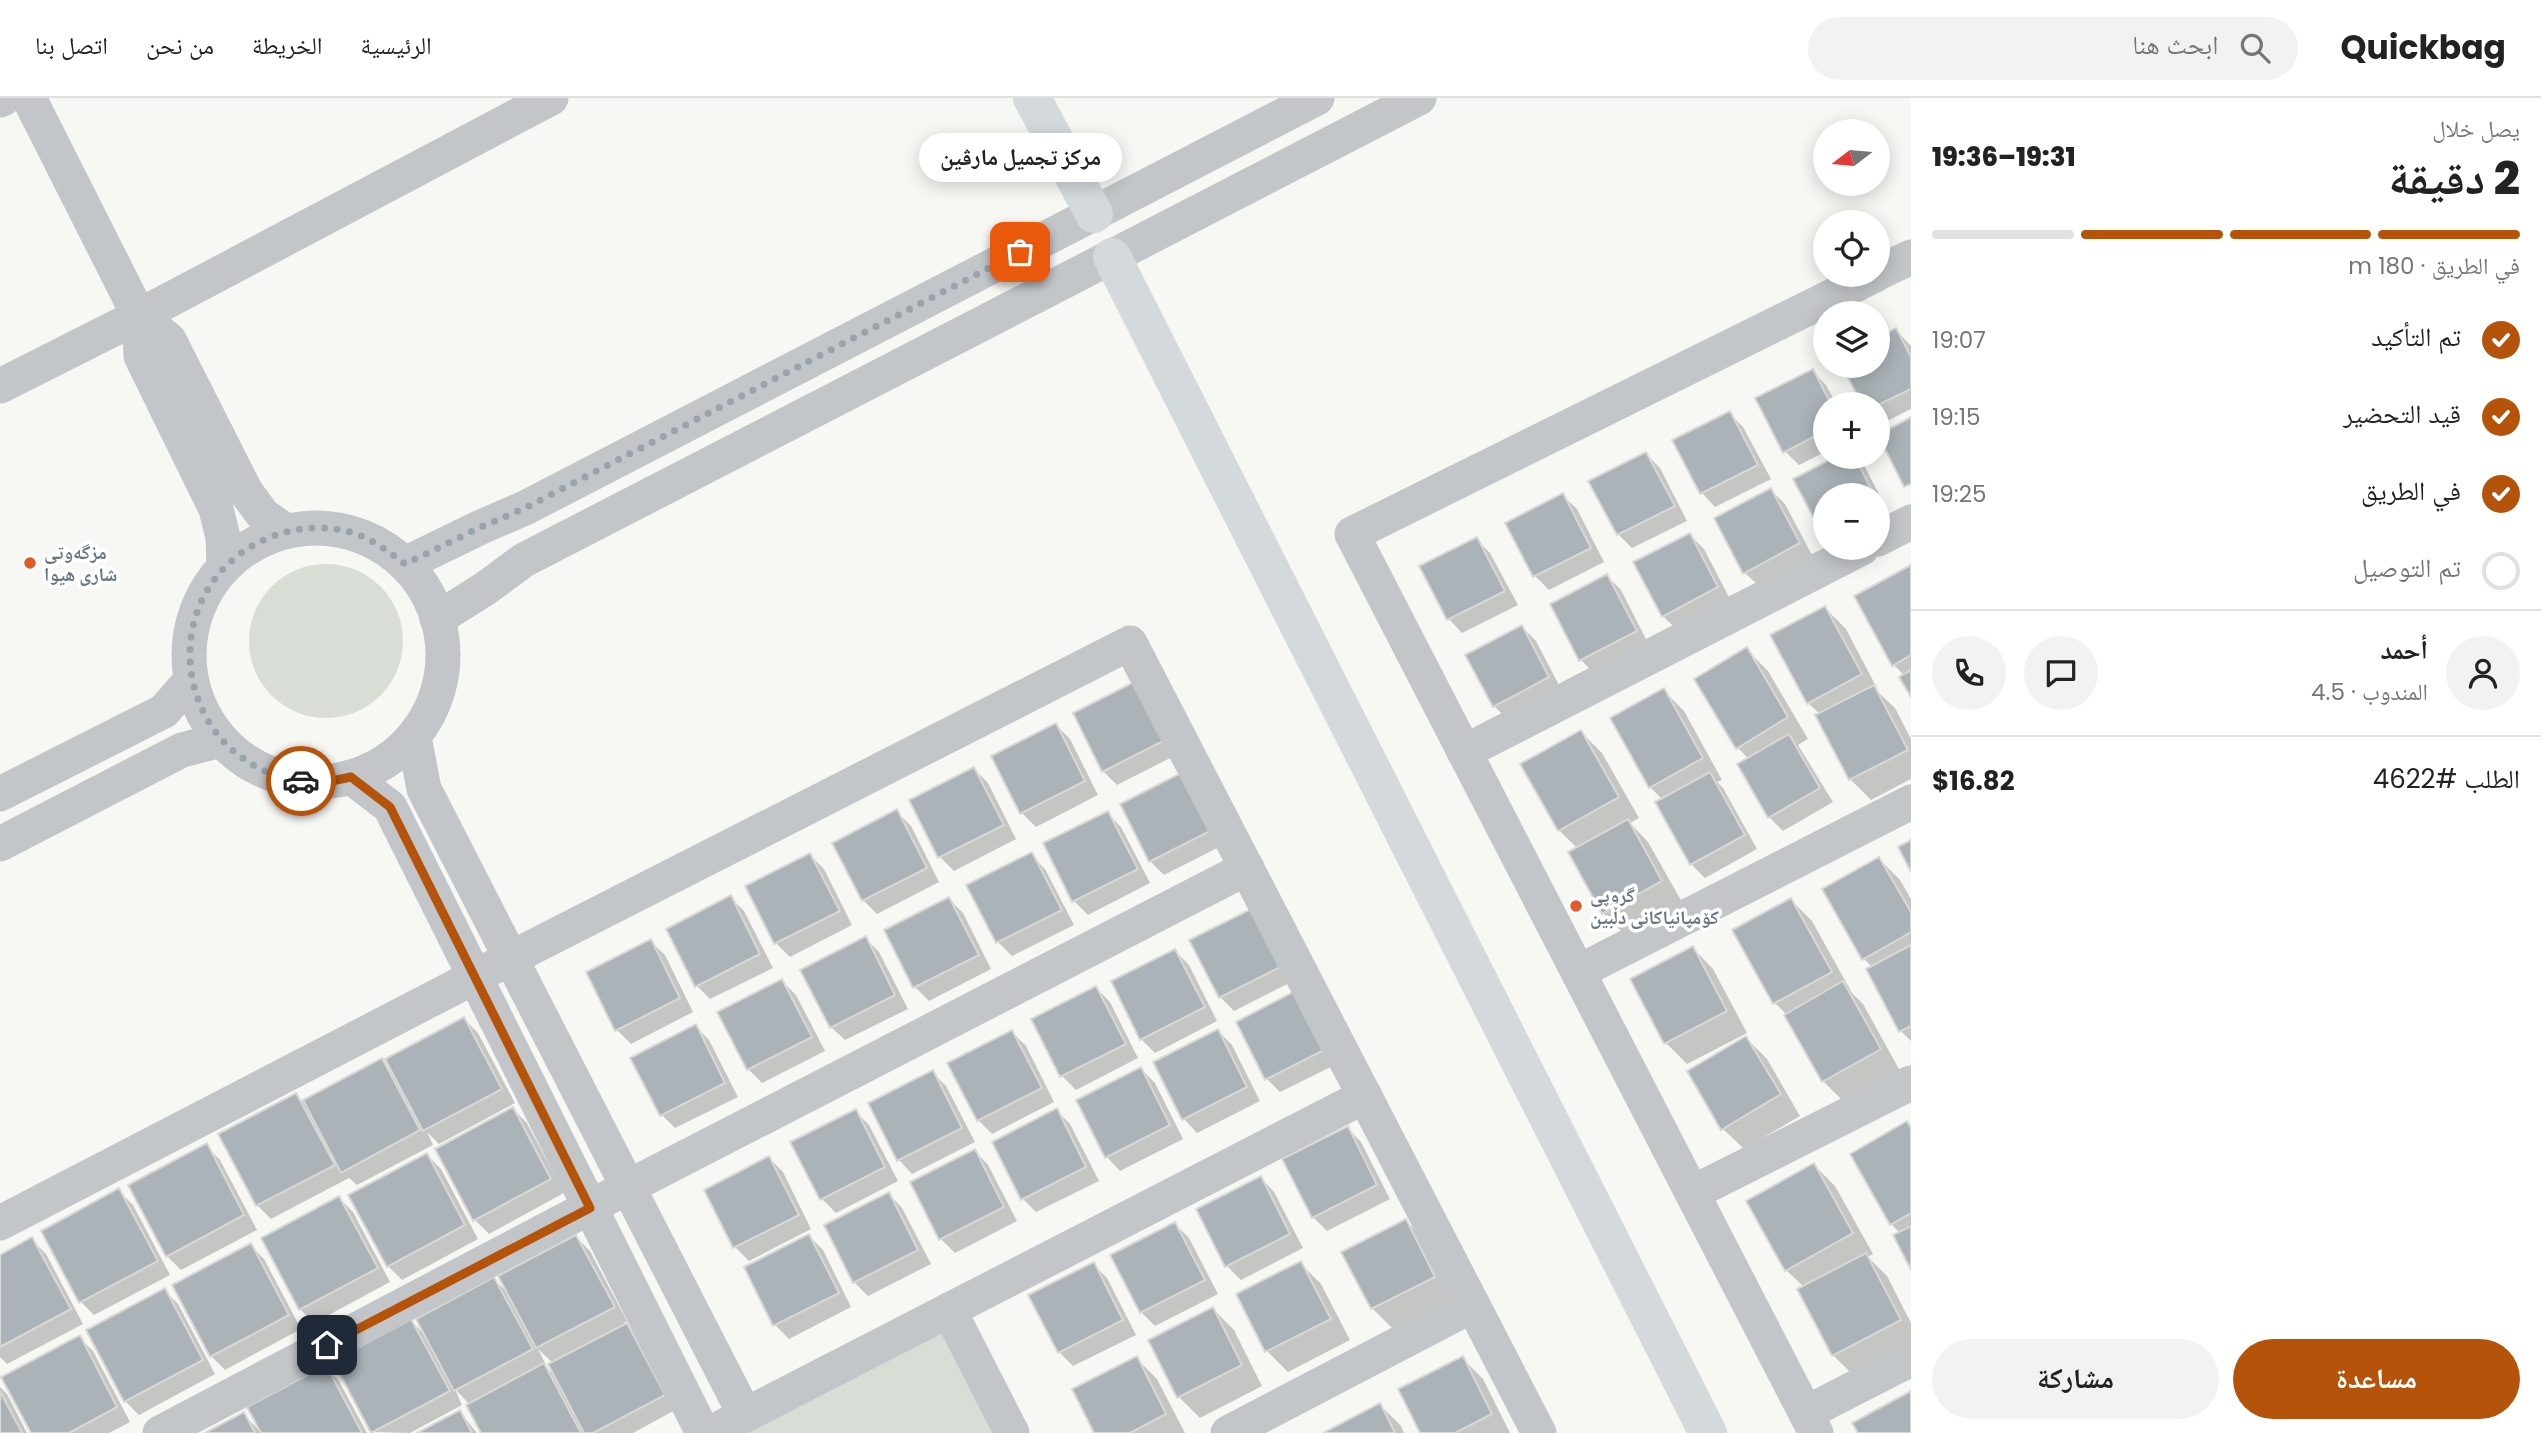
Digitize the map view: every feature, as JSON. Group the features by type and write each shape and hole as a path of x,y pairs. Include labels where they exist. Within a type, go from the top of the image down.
{"street":[{"path":"29,98 139,316 141,356 216,509 223,537 224,567"},
{"path":"0,386 139,316 551,98"},
{"path":"1032,98 1094,214"},
{"path":"405,564 525,508 1317,98"},
{"path":"437,618 486,588 524,560 1419,98"},
{"path":"1112,257 1707,1433"},
{"path":"1890,267 1911,257"},
{"path":"1850,287 1352,534 1811,1423 1911,1359"},
{"path":"139,316 169,340 246,492 263,515 286,531"},
{"path":"1890,533 1911,522"},
{"path":"318,527 350,532 380,545 405,564 421,584 437,618 443,662 438,693 425,721 414,737 393,758 368,773 327,782 297,781 269,773 243,759 221,740 203,712 191,680 189,650 194,620 206,591 224,567 253,544 286,531 318,527"},
{"path":"1464,752 1839,560"},
{"path":"0,1223 511,958 1130,643 1539,1433"},
{"path":"0,794 164,711 191,680"},
{"path":"164,711 177,712 186,724 188,739 182,750"},
{"path":"414,737 424,789 745,1415"},
{"path":"0,844 182,750 221,740"},
{"path":"351,777 390,807 703,1433"},
{"path":"1578,972 1911,802"},
{"path":"160,1433 628,1187 1247,868"},
{"path":"1692,1193 1911,1083"},
{"path":"712,1433 1365,1096"},
{"path":"1228,1433 1473,1306"},
{"path":"949,1310 1012,1433"}],"shaded area":[{"path":"326,564 355,570 380,587 397,612 403,641 397,670 380,695 355,712 326,718 297,712 272,695 255,670 249,641 255,612 272,587 297,570"},
{"path":"942,1330 996,1433 746,1433"}],"building":[{"path":"1896,328 1911,357 1911,389 1890,399 1890,392 1856,392 1848,378 1890,378 1890,331"},
{"path":"1813,369 1813,378 1818,378 1825,392 1813,392 1813,437 1783,453 1755,398"},
{"path":"1730,411 1758,465 1700,494 1672,440"},
{"path":"1911,417 1911,484 1904,487 1890,459 1890,428"},
{"path":"1646,452 1675,506 1617,535 1588,481"},
{"path":"1813,469 1861,469 1868,483 1813,483 1813,517 1793,479"},
{"path":"1771,488 1800,543 1743,574 1714,518"},
{"path":"1563,493 1591,548 1533,577 1505,523"},
{"path":"1690,533 1718,587 1662,617 1633,562"},
{"path":"1477,537 1505,591 1447,620 1419,566"},
{"path":"1911,565 1911,655 1892,666 1854,596"},
{"path":"1607,574 1637,631 1579,661 1550,604"},
{"path":"1825,606 1862,674 1807,704 1770,635"},
{"path":"1522,625 1549,677 1493,707 1465,655"},
{"path":"1747,647 1788,717 1736,749 1694,679"},
{"path":"1911,670 1911,697 1899,677"},
{"path":"1138,680 1167,739 1102,772 1073,713"},
{"path":"1874,685 1908,750 1849,780 1815,715"},
{"path":"1664,688 1703,758 1649,788 1610,718"},
{"path":"1056,723 1085,781 1020,814 991,756"},
{"path":"1581,730 1619,797 1558,831 1520,764"},
{"path":"1789,734 1820,788 1768,818 1737,764"},
{"path":"974,767 1004,825 938,858 909,800"},
{"path":"1185,771 1214,829 1149,862 1120,804"},
{"path":"1710,772 1745,835 1690,865 1655,802"},
{"path":"897,809 927,868 862,901 832,843"},
{"path":"1108,811 1138,869 1072,902 1043,843"},
{"path":"1628,819 1662,881 1602,914 1568,852"},
{"path":"1911,840 1911,872 1898,847"},
{"path":"1032,852 1062,910 996,943 966,885"},
{"path":"810,853 840,911 774,944 745,886"},
{"path":"1879,857 1911,912 1911,932 1862,960 1822,889"},
{"path":"731,895 760,954 695,987 666,929"},
{"path":"949,897 979,955 913,988 884,930"},
{"path":"1791,898 1832,972 1773,1004 1732,930"},
{"path":"1255,907 1284,965 1219,998 1189,940"},
{"path":"866,936 895,995 830,1028 800,970"},
{"path":"651,939 680,998 615,1031 586,972"},
{"path":"1911,945 1911,1026 1899,1032 1866,969"},
{"path":"1693,946 1727,1011 1664,1044 1630,979"},
{"path":"1175,949 1205,1007 1140,1040 1111,981"},
{"path":"782,979 812,1037 747,1070 717,1012"},
{"path":"1843,981 1881,1049 1822,1082 1784,1015"},
{"path":"1096,986 1126,1044 1060,1077 1031,1019"},
{"path":"1301,988 1330,1047 1265,1080 1236,1022"},
{"path":"464,1017 502,1089 423,1131 385,1059"},
{"path":"696,1024 725,1083 660,1116 630,1058"},
{"path":"1218,1029 1247,1087 1182,1120 1153,1062"},
{"path":"1012,1030 1042,1088 977,1121 947,1063"},
{"path":"1746,1036 1781,1094 1721,1130 1687,1071"},
{"path":"382,1058 420,1130 341,1173 303,1100"},
{"path":"1141,1067 1170,1125 1105,1158 1076,1100"},
{"path":"933,1070 962,1128 897,1161 868,1103"},
{"path":"296,1093 335,1165 256,1206 218,1134"},
{"path":"513,1107 551,1179 473,1221 435,1149"},
{"path":"1057,1108 1086,1167 1021,1200 992,1142"},
{"path":"856,1109 885,1167 820,1200 790,1142"},
{"path":"1907,1121 1911,1128 1911,1213 1890,1225 1850,1154"},
{"path":"1348,1126 1377,1185 1312,1218 1282,1159"},
{"path":"207,1143 244,1215 166,1257 128,1185"},
{"path":"975,1149 1004,1207 939,1240 910,1182"},
{"path":"427,1153 465,1225 387,1267 348,1195"},
{"path":"769,1156 799,1215 733,1248 704,1190"},
{"path":"1814,1163 1853,1233 1785,1271 1746,1201"},
{"path":"1261,1176 1290,1234 1225,1267 1196,1209"},
{"path":"119,1188 158,1261 79,1303 41,1231"},
{"path":"889,1192 918,1250 853,1283 824,1225"},
{"path":"339,1196 378,1268 299,1310 261,1238"},
{"path":"1406,1219 1435,1277 1371,1309 1341,1252"},
{"path":"1175,1222 1205,1280 1140,1313 1110,1255"},
{"path":"1911,1226 1911,1270 1893,1235"},
{"path":"809,1234 839,1293 773,1326 744,1267"},
{"path":"576,1235 615,1307 536,1348 498,1276"},
{"path":"32,1237 71,1309 0,1347 0,1255"},
{"path":"251,1243 289,1315 210,1357 172,1285"},
{"path":"1866,1253 1901,1320 1832,1356 1797,1289"},
{"path":"1301,1261 1331,1319 1265,1352 1236,1294"},
{"path":"1094,1262 1123,1320 1058,1353 1028,1295"},
{"path":"494,1277 533,1349 454,1391 416,1319"},
{"path":"165,1288 203,1360 124,1402 86,1330"},
{"path":"1213,1307 1242,1365 1177,1398 1148,1340"},
{"path":"411,1319 450,1391 371,1433 333,1361"},
{"path":"627,1323 665,1395 593,1433 584,1433 548,1364"},
{"path":"80,1335 117,1407 69,1433 31,1433 1,1377"},
{"path":"1137,1356 1166,1414 1130,1433 1094,1433 1072,1389"},
{"path":"1463,1356 1492,1414 1455,1433 1420,1433 1398,1389"},
{"path":"544,1363 581,1433 481,1433 466,1405"},
{"path":"326,1365 362,1433 261,1433 247,1407"},
{"path":"0,1391 22,1433 0,1433"},
{"path":"1911,1391 1911,1433 1858,1433 1852,1423"},
{"path":"1380,1403 1395,1433 1323,1433"},
{"path":"460,1410 472,1433 417,1433"},
{"path":"244,1412 255,1433 205,1433"}],"way so far":[{"path":"301,781 269,773 243,759 221,740 203,712 191,680 189,650 194,620 206,591 224,567 253,544 286,531 318,527 350,532 380,545 405,564 525,508 1020,252"}],"place":[{"name":"مركز تجميل مارڤین","path":"1020,252"},
{"name":"مزگەوتی شاری هیوا","path":"30,563"},
{"name":"گروپی کۆمپانیاکانی دڵبین","path":"1576,906"}],"route":[{"path":"301,781 327,782 351,777 390,807 590,1208 327,1345"}]}
